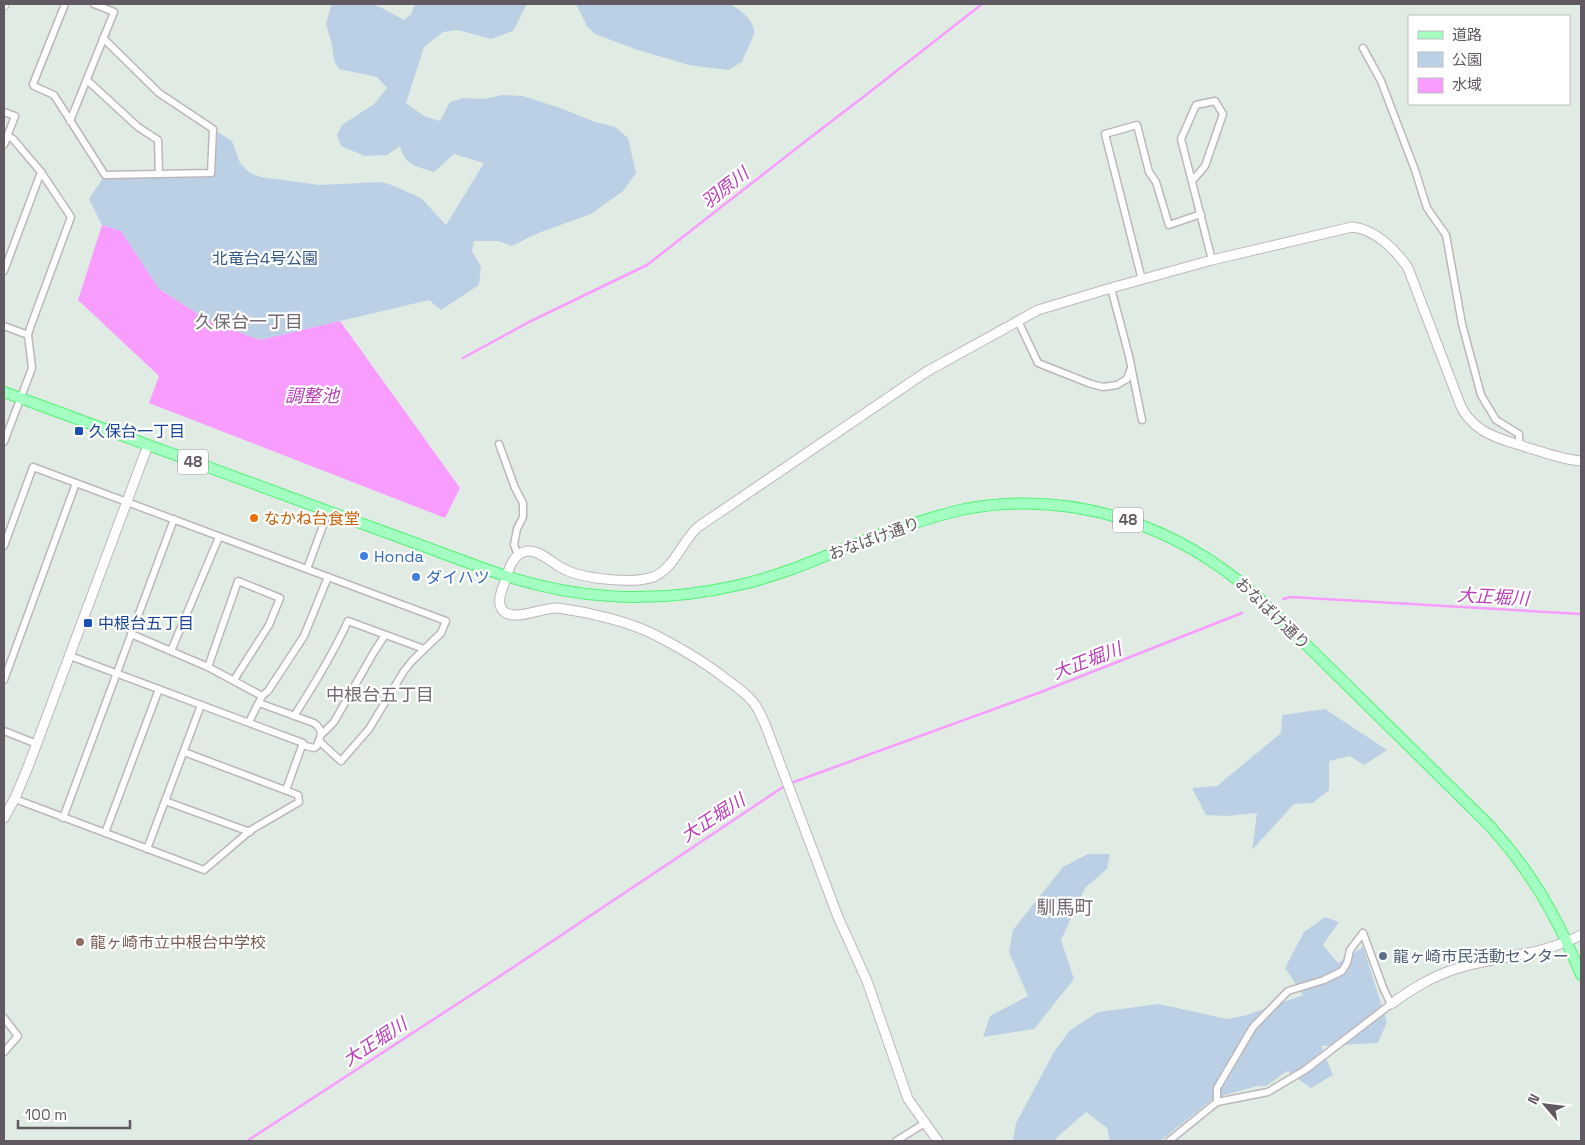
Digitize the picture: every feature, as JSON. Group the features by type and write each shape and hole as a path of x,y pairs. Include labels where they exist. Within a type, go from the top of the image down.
{"main road":[{"name":"おなばけ通り","path":"4,392 506,577 536,586 578,594 640,597 718,590 775,575 894,530 966,509 1016,504 1040,504 1091,510 1146,526 1185,544 1236,577 1468,802 1502,840 1529,875 1567,942 1581,976"}],"street":[{"path":"65,4 33,84 54,95 105,175 211,174 213,129 159,94 103,38"},
{"path":"70,121 114,12 94,4"},
{"path":"1362,48 1381,81 1415,170 1427,208 1446,236 1462,324 1481,395 1496,420 1519,434 1518,444"},
{"path":"86,80 138,127 158,140 159,174"},
{"path":"1192,181 1205,166 1223,114 1215,101 1196,106 1181,138 1212,260"},
{"path":"4,112 15,116 4,145"},
{"path":"1142,280 1106,134 1137,125 1149,172 1156,182 1169,225 1200,214"},
{"path":"4,442 32,368 28,335 71,217 41,172 13,139 7,136"},
{"path":"4,271 41,172"},
{"path":"938,1141 908,1099 867,981 838,917 759,710 743,692 714,670 660,637 628,625 582,612 555,608 509,615 501,609 500,598 511,563 518,555 526,551 536,552 563,569 577,575 631,580 654,576 670,564 689,536 698,527 926,372 1038,310 1212,260 1348,227 1356,227 1368,231 1394,250 1408,268 1463,413 1486,433 1565,459 1581,461"},
{"path":"1112,288 1142,420"},
{"path":"1018,321 1038,363 1103,387 1117,385 1127,378 1131,368"},
{"path":"4,326 28,335"},
{"path":"500,444 515,488 523,503 523,517 517,529 514,545 518,555"},
{"path":"4,818 15,799 37,744 148,445"},
{"path":"4,546 33,467 446,621 441,634 412,661 396,683 369,729 341,761 319,741"},
{"path":"4,680 76,483"},
{"path":"307,569 328,512"},
{"path":"63,818 174,520"},
{"path":"171,651 219,536"},
{"path":"248,722 262,696 268,691 304,636 328,577"},
{"path":"208,667 238,581 280,598 269,625 234,680"},
{"path":"294,716 318,680 348,621 424,649"},
{"path":"131,634 208,667 262,696"},
{"path":"70,656 314,748 318,746 322,734 334,722 374,652 386,635"},
{"path":"105,833 159,689"},
{"path":"259,703 314,723 320,727 322,734"},
{"path":"148,849 201,705"},
{"path":"4,731 37,744"},
{"path":"286,790 302,745"},
{"path":"15,799 204,870 250,832 299,802 298,795 184,752"},
{"path":"165,801 250,832"},
{"path":"1217,1102 1217,1088 1253,1027 1288,991 1324,980 1342,971 1347,963 1350,950 1364,933 1390,1004"},
{"path":"1169,1141 1217,1102 1268,1092 1305,1070 1390,1004 1423,982 1454,970 1542,951 1581,935"},
{"path":"4,1018 18,1036 4,1052"},
{"path":"896,1141 925,1123"}],"green space":[{"name":"北竜台4号公園","path":"336,4 371,4 404,20 411,14 415,4 527,4 513,31 491,39 458,30 443,32 424,47 406,103 424,116 440,121 450,102 464,98 484,99 502,95 523,96 595,122 615,127 628,138 636,173 623,191 591,214 541,232 511,246 499,241 474,241 472,251 481,267 479,285 441,310 429,300 260,340 207,320 159,289 121,231 102,225 89,199 105,175 211,173 213,129 232,141 240,163 250,173 260,177 320,185 381,182 421,198 446,225 484,163 454,154 434,172 408,161 402,153 400,146 387,155 365,156 341,146 337,135 342,125 374,104 387,88 377,77 339,69 334,61 326,24 331,6"},
{"path":"576,4 730,4 749,19 754,28 754,33 742,62 728,70 689,65 635,49 595,34 587,26"},
{"path":"1325,709 1387,750 1364,765 1350,756 1329,761 1329,790 1313,803 1294,804 1252,850 1257,813 1226,816 1206,815 1192,788 1217,786 1281,733 1282,715"},
{"path":"1088,854 1110,854 1107,869 1085,888 1061,940 1074,979 1034,1029 983,1037 990,1016 1028,996 1009,952 1013,930 1063,867"},
{"path":"1325,917 1339,922 1323,945 1338,963 1363,947 1387,1022 1378,1043 1321,1046 1333,1075 1311,1088 1287,1071 1266,1086 1257,1086 1214,1098 1160,1141 1110,1141 1107,1128 1086,1112 1053,1141 1013,1141 1016,1123 1054,1052 1069,1031 1098,1012 1159,1004 1227,1019 1247,1015 1303,995 1285,968 1304,932"}],"water":[{"name":"調整池","path":"102,225 121,231 159,289 207,320 260,340 340,321 460,488 445,518 149,403 159,376 78,300"}],"waterway":[{"name":"羽原川","path":"463,358 529,322 647,265 982,4"},
{"name":"大正堀川","path":"1283,599 1291,597 1581,614"},
{"name":"大正堀川","path":"791,783 1041,692 1242,613"},
{"name":"大正堀川","path":"247,1141 497,978 786,785"}],"place":[{"name":"久保台一丁目","path":"79,431"},
{"name":"なかね台食堂","path":"254,518"},
{"name":"Honda","path":"364,556"},
{"name":"ダイハツ","path":"416,577"},
{"name":"中根台五丁目","path":"88,623"},
{"name":"龍ヶ崎市立中根台中学校","path":"80,942"},
{"name":"龍ヶ崎市民活動センター","path":"1383,956"}],"district":[{"name":"久保台一丁目","path":"249,322"},
{"name":"中根台五丁目","path":"380,695"},
{"name":"馴馬町","path":"1065,907"}]}
